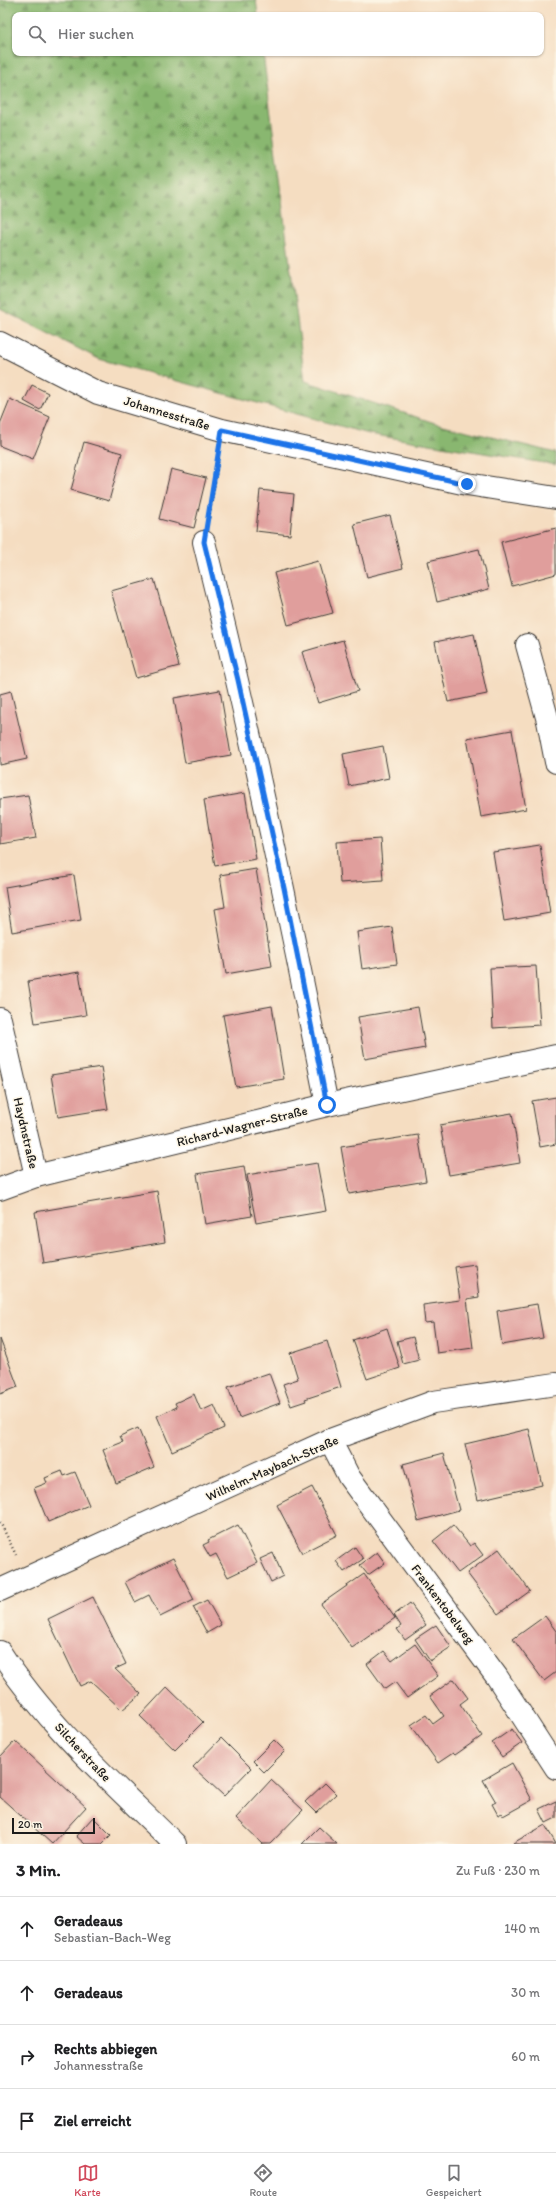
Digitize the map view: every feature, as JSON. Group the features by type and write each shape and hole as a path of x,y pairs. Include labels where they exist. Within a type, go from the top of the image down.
{"street":[{"name":"Johannesstraße","path":"0,343 98,392 222,430 467,484 556,498"},
{"path":"204,542 238,680 284,888 327,1105"},
{"path":"527,645 548,721 556,762"},
{"name":"Haydnstraße","path":"0,1019 36,1176"},
{"name":"Richard-Wagner-Straße","path":"0,1189 36,1176 327,1105 556,1056"},
{"name":"Wilhelm-Maybach-Straße","path":"0,1590 28,1579 330,1440 433,1402 556,1384"},
{"name":"Frankentobelweg","path":"330,1440 349,1477 497,1678 556,1768"},
{"name":"Silcherstraße","path":"0,1652 20,1684 92,1763 175,1844"}],"path":[{"path":"204,542 222,430"},
{"path":"0,1522 28,1579"}],"green space":[{"path":"0,0 256,0 258,12 12,12 12,56 263,56 305,381 435,423 556,453 556,465 369,434 99,359 0,309"}],"building":[{"path":"32,385 48,393 40,410 24,401"},
{"path":"10,399 50,417 33,459 0,446 0,424"},
{"path":"84,442 122,453 109,501 71,490"},
{"path":"171,469 206,478 194,528 159,519"},
{"path":"260,490 294,494 290,535 256,531"},
{"path":"390,515 403,568 367,577 354,524"},
{"path":"556,528 556,574 512,586 501,542"},
{"path":"479,549 489,589 437,602 428,561"},
{"path":"318,561 333,613 288,625 274,573"},
{"path":"154,579 179,666 136,678 111,591"},
{"path":"474,634 487,694 448,702 435,642"},
{"path":"343,640 358,691 318,703 302,652"},
{"path":"220,690 231,755 185,763 174,698"},
{"path":"11,691 27,759 0,765 0,694"},
{"path":"512,730 526,809 481,817 467,738"},
{"path":"383,746 389,778 349,786 343,754"},
{"path":"245,793 256,859 215,866 204,800"},
{"path":"28,795 36,838 0,844 0,799"},
{"path":"380,839 383,880 340,883 337,842"},
{"path":"540,845 550,913 504,921 493,852"},
{"path":"256,869 272,966 226,974 215,909 225,907 220,875"},
{"path":"74,875 81,920 12,932 5,887"},
{"path":"392,927 397,964 362,969 357,932"},
{"path":"536,966 540,1025 493,1028 490,968"},
{"path":"79,972 86,1015 35,1023 28,981"},
{"path":"272,1006 284,1079 236,1087 223,1015"},
{"path":"418,1007 425,1048 365,1059 358,1017"},
{"path":"101,1067 108,1109 58,1117 51,1075"},
{"path":"556,1097 556,1144 540,1147 532,1101"},
{"path":"512,1113 520,1163 449,1175 440,1125"},
{"path":"418,1135 426,1181 349,1194 341,1147"},
{"path":"317,1163 326,1211 256,1223 247,1175"},
{"path":"244,1166 252,1216 205,1224 197,1174"},
{"path":"157,1191 165,1242 43,1263 35,1212"},
{"path":"475,1264 479,1297 467,1299 473,1348 437,1353 433,1322 425,1323 423,1305 460,1300 455,1267"},
{"path":"537,1304 543,1338 502,1345 497,1311"},
{"path":"387,1328 400,1368 367,1379 353,1340"},
{"path":"413,1337 419,1360 403,1364 397,1341"},
{"path":"0,1339 18,1387 0,1394"},
{"path":"327,1341 341,1387 305,1399 306,1401 291,1406 283,1384 298,1379 290,1353"},
{"path":"269,1373 280,1403 239,1418 228,1387"},
{"path":"194,1394 201,1411 214,1405 224,1428 172,1451 157,1416 177,1407 175,1403"},
{"path":"138,1428 154,1467 116,1483 103,1450 123,1442 120,1436"},
{"path":"529,1429 542,1485 478,1500 465,1444"},
{"path":"444,1453 459,1510 418,1521 403,1464"},
{"path":"62,1471 64,1476 75,1472 89,1505 48,1522 34,1488 47,1483 45,1478"},
{"path":"312,1487 337,1535 302,1553 277,1505"},
{"path":"238,1525 257,1563 228,1577 216,1554 210,1557 203,1545 209,1542 208,1540"},
{"path":"453,1525 470,1546 474,1543 483,1555 458,1573 433,1541"},
{"path":"355,1547 363,1559 344,1572 336,1561"},
{"path":"499,1549 530,1591 498,1614 467,1573"},
{"path":"377,1552 385,1563 368,1575 360,1565"},
{"path":"273,1553 283,1576 271,1582 260,1559"},
{"path":"173,1558 194,1600 160,1617 149,1595 135,1602 125,1582"},
{"path":"364,1574 395,1618 352,1648 321,1604"},
{"path":"93,1597 126,1664 115,1669 141,1694 122,1710 91,1681 80,1686 48,1619"},
{"path":"207,1600 221,1625 207,1633 193,1607"},
{"path":"410,1603 426,1625 405,1640 397,1629 401,1626 394,1615"},
{"path":"545,1616 556,1631 556,1672 544,1681 513,1639"},
{"path":"436,1625 451,1647 430,1661 415,1639"},
{"path":"415,1644 438,1676 407,1698 395,1682 385,1689 367,1664 384,1651 392,1661"},
{"path":"454,1679 468,1698 460,1704 482,1736 455,1755 453,1753 438,1763 411,1725 426,1715 433,1724 444,1716 430,1696"},
{"path":"167,1687 203,1722 175,1750 140,1716"},
{"path":"512,1729 522,1743 502,1757 492,1743"},
{"path":"221,1738 251,1768 224,1796 193,1767"},
{"path":"274,1740 285,1751 264,1772 253,1761"},
{"path":"15,1741 86,1807 52,1844 0,1797 0,1757"},
{"path":"512,1763 532,1800 503,1816 502,1813 498,1815 492,1804 496,1802 483,1780"},
{"path":"271,1780 303,1810 270,1844 263,1844 236,1818"},
{"path":"325,1783 336,1794 316,1813 305,1802"},
{"path":"556,1801 556,1818 546,1823 539,1809"},
{"path":"93,1817 111,1835 102,1844 85,1844 76,1836"},
{"path":"545,1825 556,1844 513,1843"},
{"path":"319,1827 337,1844 302,1844"}],"route":[{"path":"327,1105 284,888 238,680 204,542 218,464 222,430 467,484"}]}
